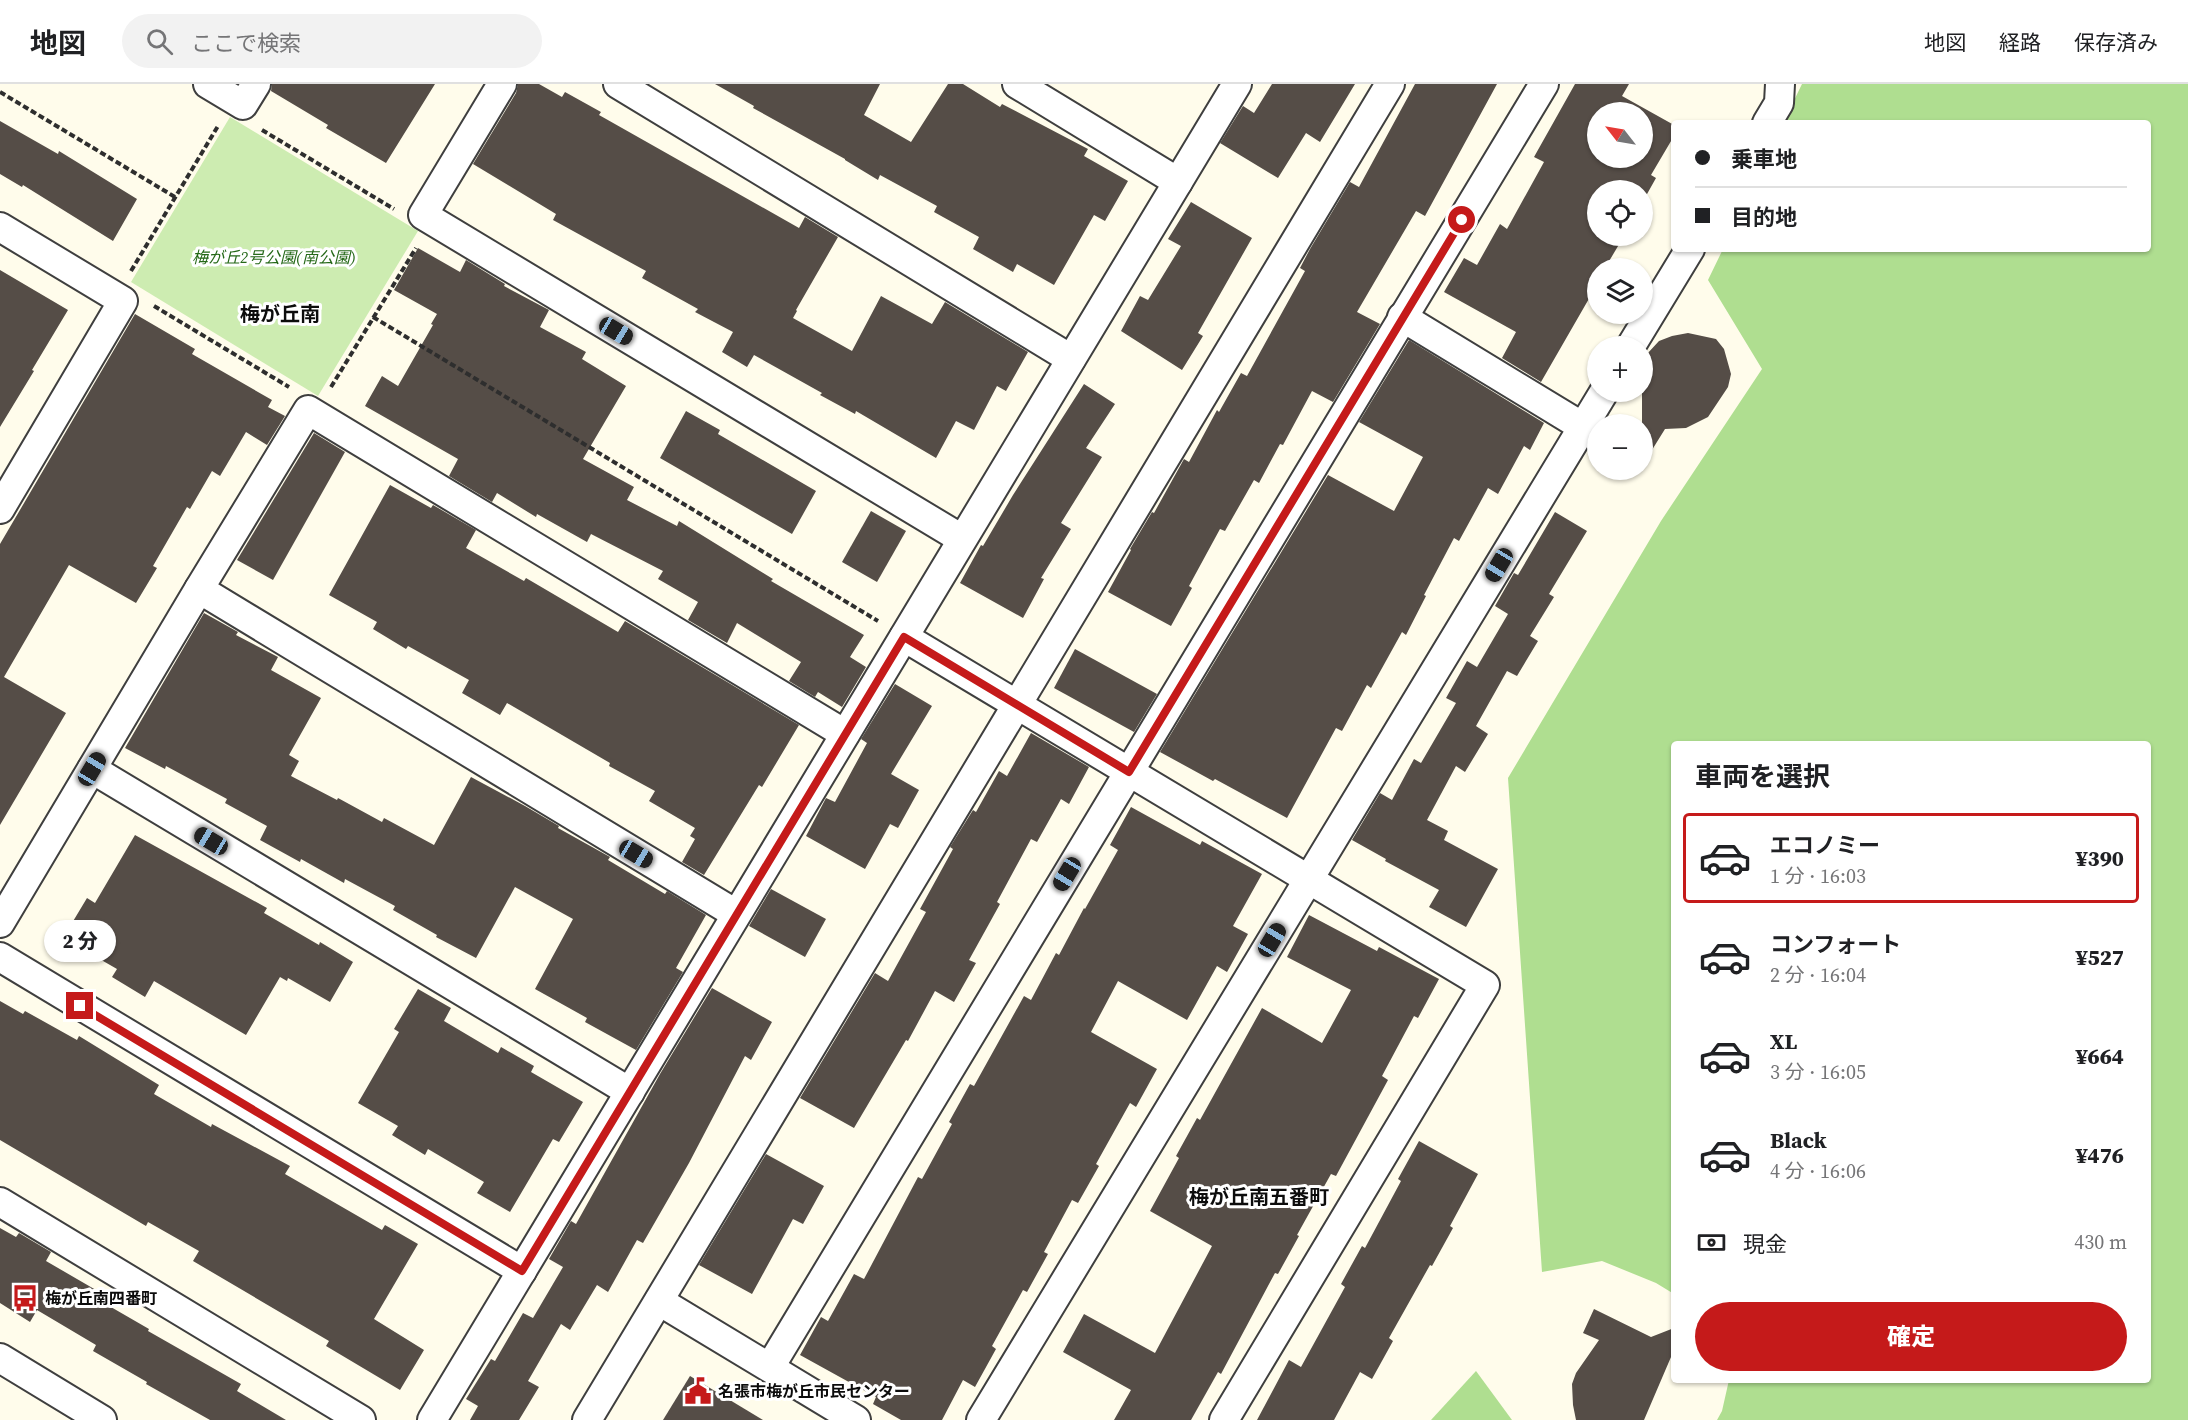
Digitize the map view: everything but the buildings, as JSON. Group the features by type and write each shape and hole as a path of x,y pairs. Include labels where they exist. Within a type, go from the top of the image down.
{"street":[{"path":"208,84 249,94"},
{"path":"502,84 428,218 963,539"},
{"path":"618,84 1071,358"},
{"path":"1017,84 1179,182"},
{"path":"432,1420 1238,84"},
{"path":"587,1420 1390,84"},
{"path":"770,1367 1544,84"},
{"path":"1769,120 1779,103 1780,84"},
{"path":"0,227 124,290 8,476 0,509"},
{"path":"1637,336 1688,252"},
{"path":"1402,317 1583,427"},
{"path":"981,1420 1598,402"},
{"path":"0,923 199,589 312,412 845,734"},
{"path":"199,589 736,914"},
{"path":"904,637 1485,985 1224,1420"},
{"path":"92,769 630,1092"},
{"path":"0,957 522,1271"},
{"path":"0,1202 361,1420"},
{"path":"659,1301 856,1420"},
{"path":"0,1358 102,1420"}],"path":[{"path":"0,92 175,197"},
{"path":"220,123 175,197 124,290 301,394 312,412 373,318 428,218 405,215 247,122 249,94"},
{"path":"373,318 904,637"}],"green space":[{"path":"1802,84 2188,84 2188,1420 1717,1420 1722,1411 1728,1383 2151,1383 2151,741 1671,741 1671,1292 1656,1283 1602,1261 1542,1272 1508,778 1661,521 1762,369 1708,280 1722,252 2151,252 2151,120 1784,120"},
{"name":"梅が丘2号公園(南公園)","path":"230,117 418,231 318,396 131,282"},
{"path":"1476,1371 1512,1420 1431,1420"}],"place":[{"name":"梅が丘南四番町","path":"25,1298"},
{"name":"名張市梅が丘市民センター","path":"698,1391"}],"district":[{"name":"梅が丘南","path":"280,314"},
{"name":"梅が丘南五番町","path":"1259,1197"}],"route":[{"path":"80,1006 522,1271 904,637 1129,772 1462,220"}]}
